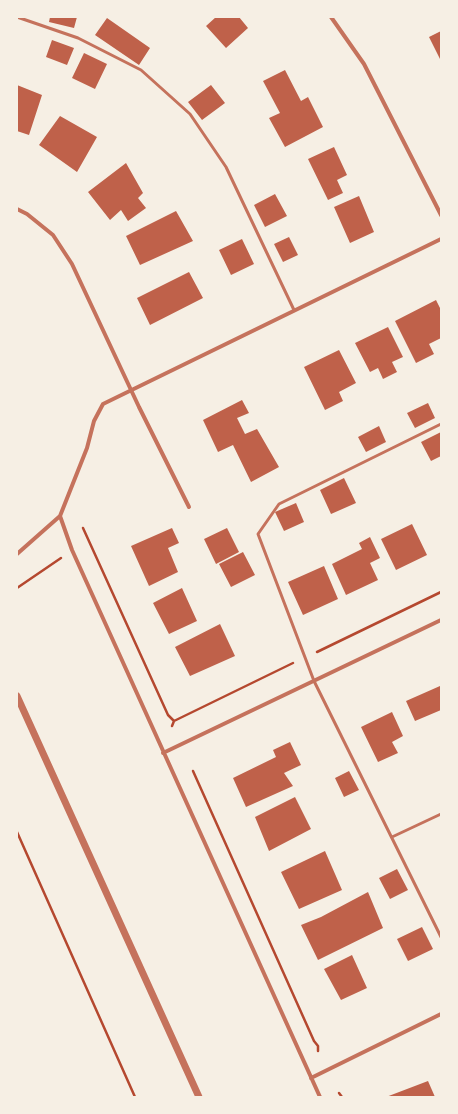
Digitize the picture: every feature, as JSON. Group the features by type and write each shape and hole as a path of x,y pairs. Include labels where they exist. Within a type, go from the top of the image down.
{"street":[{"path":"331,17 364,64 441,215"},
{"path":"17,209 27,214 54,235 72,264 132,390 138,407 189,507"},
{"path":"17,554 60,516 74,484 87,448 94,421 103,404 441,239"},
{"path":"60,516 72,550 320,1097"},
{"path":"163,753 441,620"},
{"path":"17,696 199,1097"},
{"path":"311,1078 441,1014"}],"lane":[{"path":"17,17 78,38 141,70 190,114 226,167 294,310"},
{"path":"441,424 279,504 258,534 314,680 441,937"},
{"path":"392,837 441,814"}],"path":[{"path":"83,528 168,715 174,721 172,726"},
{"path":"17,588 72,550"},
{"path":"193,771 318,1046 318,1051"},
{"path":"17,832 135,1097"},
{"path":"339,1093 342,1097"}],"building":[{"path":"50,17 77,17 74,28 49,22"},
{"path":"216,17 239,17 248,28 226,48 206,26"},
{"path":"107,18 150,48 139,65 95,35"},
{"path":"441,31 441,61 429,37"},
{"path":"52,40 74,48 67,65 46,57"},
{"path":"84,53 107,64 95,89 72,78"},
{"path":"285,70 301,101 308,97 323,127 285,147 269,118 280,113 263,81"},
{"path":"17,85 42,95 29,135 17,131"},
{"path":"211,85 225,103 202,120 188,102"},
{"path":"60,116 97,137 77,172 39,145"},
{"path":"334,147 347,175 337,180 343,193 328,200 308,159"},
{"path":"126,163 143,193 138,198 146,208 128,221 121,210 110,220 88,192"},
{"path":"275,194 287,216 265,227 254,205"},
{"path":"359,196 374,232 350,243 334,207"},
{"path":"176,211 193,241 140,265 126,236"},
{"path":"289,237 298,255 283,262 274,244"},
{"path":"242,239 254,264 231,275 219,250"},
{"path":"189,272 203,298 150,325 137,298"},
{"path":"436,300 441,310 441,338 429,344 434,354 416,363 395,321"},
{"path":"388,327 403,357 392,362 397,372 383,379 378,368 370,372 355,343"},
{"path":"339,350 356,383 339,392 343,401 325,410 304,367"},
{"path":"242,400 249,413 237,418 245,434 257,429 279,467 251,482 233,445 218,452 203,420"},
{"path":"428,403 435,418 415,428 407,413"},
{"path":"379,426 386,442 366,452 358,437"},
{"path":"441,432 441,456 431,461 421,442"},
{"path":"344,478 356,503 331,514 320,490"},
{"path":"296,503 304,522 284,531 275,512"},
{"path":"412,524 427,555 396,570 381,539"},
{"path":"172,528 179,543 168,548 178,572 149,586 131,546"},
{"path":"227,528 239,552 216,564 204,539"},
{"path":"370,537 380,558 370,563 378,580 346,595 332,564 362,549 359,543"},
{"path":"243,552 255,575 231,587 219,564"},
{"path":"324,566 338,599 303,615 288,582"},
{"path":"182,588 197,621 169,634 153,603"},
{"path":"220,624 235,656 190,676 175,647"},
{"path":"440,686 441,710 415,721 406,701"},
{"path":"392,712 403,736 392,742 398,753 378,762 361,727"},
{"path":"290,742 301,765 284,773 293,786 246,807 233,778 276,757 273,750"},
{"path":"349,771 359,790 344,797 335,778"},
{"path":"295,797 311,829 269,851 255,817"},
{"path":"325,851 342,890 299,909 281,872"},
{"path":"397,869 408,890 390,899 379,878"},
{"path":"368,892 383,928 318,960 301,925 321,917"},
{"path":"422,927 433,949 408,961 397,939"},
{"path":"352,955 367,988 341,1000 324,969"},
{"path":"428,1081 435,1097 386,1097"}]}
